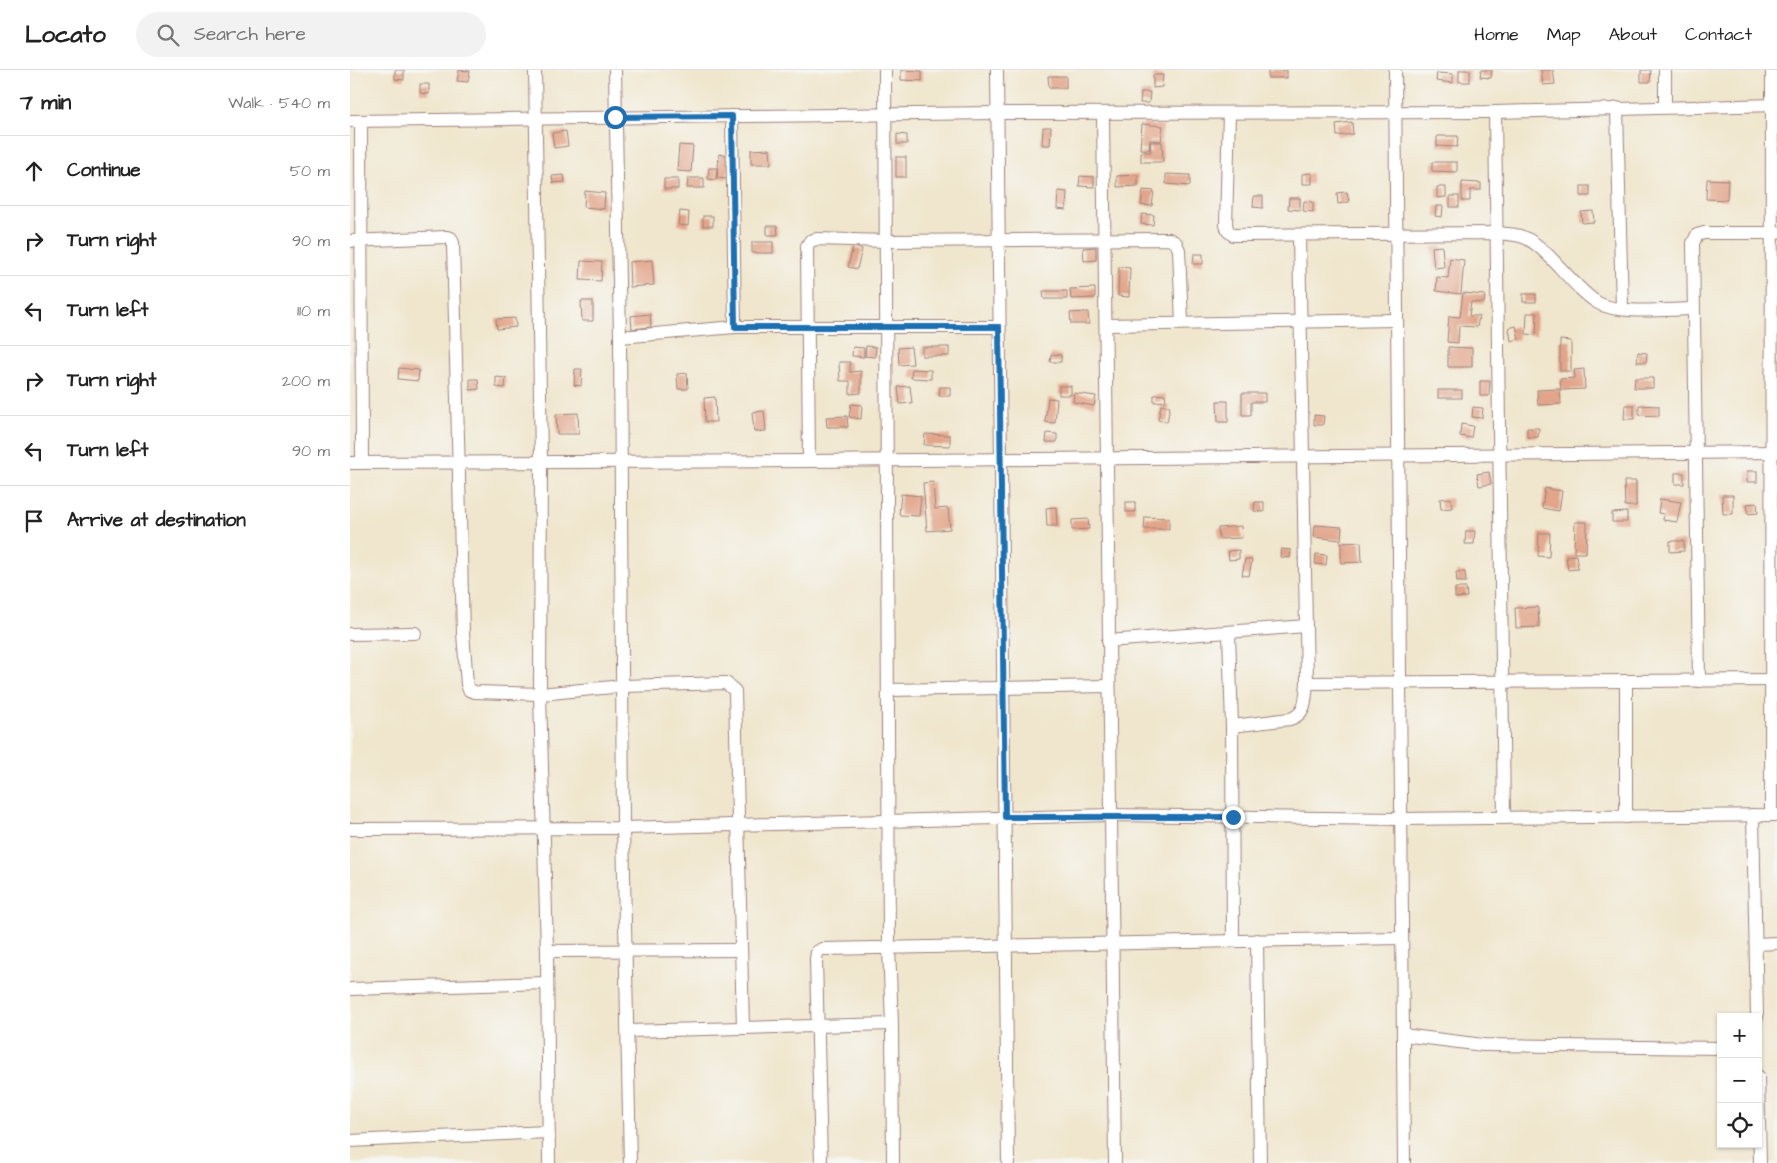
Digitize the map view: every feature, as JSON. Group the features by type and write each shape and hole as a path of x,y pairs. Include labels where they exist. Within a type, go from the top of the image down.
{"street":[{"path":"535,70 541,461 540,694 547,951 548,1163"},
{"path":"615,70 620,337 623,828 630,1163"},
{"path":"885,70 885,327 890,820 889,947 892,1024 893,1163"},
{"path":"997,70 1008,1163"},
{"path":"1395,70 1404,1163"},
{"path":"1665,70 1665,107"},
{"path":"350,829 623,828 1005,817 1109,816 1400,819 1774,815 1775,105 1772,70"},
{"path":"1774,452 1108,459 1000,458 808,462 541,461 356,463 356,121 996,113 1495,112 1775,105"},
{"path":"1617,108 1622,308"},
{"path":"1495,112 1504,818"},
{"path":"1229,113 1226,225 1228,231 1233,235 1497,234 1521,236 1535,244 1583,292 1600,304 1622,308 1693,309"},
{"path":"1103,114 1107,325 1109,816 1115,1163"},
{"path":"732,116 735,327"},
{"path":"1699,681 1693,243 1697,235 1704,233 1774,233"},
{"path":"1232,726 1299,717 1303,712 1307,683 1298,235"},
{"path":"356,241 452,238 463,633 467,684 470,690 475,692 540,694 623,686 726,683 732,686 735,691 743,1028"},
{"path":"808,462 807,327 808,246 810,241 817,239 886,241 1169,239 1176,243 1180,250 1182,323"},
{"path":"1107,325 1397,320"},
{"path":"620,337 735,327 999,327"},
{"path":"1108,640 1229,633 1306,626"},
{"path":"350,634 415,633"},
{"path":"1229,633 1232,726 1233,940"},
{"path":"1307,683 1774,680"},
{"path":"1626,681 1626,817"},
{"path":"889,690 1108,686"},
{"path":"1753,815 1757,1013"},
{"path":"821,1163 816,1027 817,952 822,949 1402,938"},
{"path":"1257,940 1260,1163"},
{"path":"1756,944 1777,943"},
{"path":"547,951 741,950"},
{"path":"350,989 547,983"},
{"path":"628,1031 892,1024"},
{"path":"1403,1035 1483,1045 1717,1048"},
{"path":"1759,1103 1760,1163"},
{"path":"350,1141 548,1132"}],"building":[{"path":"395,70 404,70 404,80 395,79"},
{"path":"459,70 470,71 468,82 457,81"},
{"path":"901,70 922,71 922,81 901,80"},
{"path":"1268,70 1287,70 1287,78 1268,78"},
{"path":"1459,70 1470,70 1470,82 1459,82"},
{"path":"1481,70 1492,70 1491,78 1480,77"},
{"path":"1541,70 1553,70 1555,84 1543,85"},
{"path":"1641,70 1651,70 1650,82 1641,82"},
{"path":"1437,73 1453,74 1453,83 1436,81"},
{"path":"1153,75 1163,75 1162,87 1153,88"},
{"path":"1048,76 1066,76 1066,88 1049,88"},
{"path":"420,84 429,84 429,94 420,93"},
{"path":"1141,92 1150,92 1149,103 1140,103"},
{"path":"1352,122 1353,134 1337,136 1336,124"},
{"path":"1142,124 1163,126 1161,141 1150,140 1149,150 1140,149"},
{"path":"1043,127 1051,127 1050,145 1042,145"},
{"path":"566,131 568,146 554,148 552,133"},
{"path":"897,134 907,135 907,144 897,144"},
{"path":"1437,136 1458,136 1457,147 1437,146"},
{"path":"1150,142 1162,142 1163,162 1141,162 1141,152 1151,152"},
{"path":"679,145 693,146 691,172 677,171"},
{"path":"770,149 771,164 751,164 751,150"},
{"path":"719,154 730,156 727,179 717,178"},
{"path":"896,157 906,157 906,177 896,177"},
{"path":"1432,162 1457,162 1457,172 1432,171"},
{"path":"709,168 717,168 716,180 708,179"},
{"path":"1312,173 1312,184 1302,184 1302,174"},
{"path":"1166,174 1190,175 1190,186 1166,184"},
{"path":"564,175 565,182 553,183 552,176"},
{"path":"1138,175 1138,186 1117,187 1117,176"},
{"path":"1080,176 1094,177 1094,187 1079,186"},
{"path":"688,178 704,178 704,188 687,188"},
{"path":"664,179 678,179 678,189 664,189"},
{"path":"1707,179 1728,180 1727,200 1706,199"},
{"path":"1462,182 1481,183 1481,190 1470,190 1470,201 1462,201"},
{"path":"1581,186 1590,186 1590,196 1581,196"},
{"path":"1437,187 1446,187 1446,197 1437,198"},
{"path":"1143,190 1154,191 1152,206 1141,205"},
{"path":"585,191 605,193 604,209 584,207"},
{"path":"1058,191 1067,192 1066,210 1057,209"},
{"path":"1347,192 1349,202 1338,204 1337,193"},
{"path":"1254,196 1263,196 1263,208 1253,207"},
{"path":"1450,196 1459,196 1459,207 1450,207"},
{"path":"1289,198 1300,198 1300,210 1288,209"},
{"path":"1304,201 1313,202 1313,212 1303,211"},
{"path":"1436,206 1443,206 1442,217 1435,216"},
{"path":"680,211 689,212 688,226 678,225"},
{"path":"1593,211 1594,222 1582,223 1581,212"},
{"path":"1142,214 1154,215 1153,225 1141,224"},
{"path":"703,216 713,216 713,226 703,226"},
{"path":"767,226 777,226 778,235 767,235"},
{"path":"752,242 773,242 773,253 752,253"},
{"path":"1442,246 1444,267 1434,268 1432,247"},
{"path":"853,247 862,249 857,269 848,267"},
{"path":"1096,247 1096,260 1084,261 1083,248"},
{"path":"1194,254 1203,254 1203,264 1193,264"},
{"path":"1450,258 1464,260 1461,294 1436,291 1437,277 1448,278"},
{"path":"652,260 654,285 630,287 629,262"},
{"path":"581,261 602,262 601,281 580,280"},
{"path":"1119,267 1130,268 1129,297 1118,296"},
{"path":"1095,288 1095,298 1071,299 1070,289"},
{"path":"1043,291 1067,291 1067,299 1044,299"},
{"path":"1463,293 1485,295 1484,303 1471,302 1469,316 1479,316 1477,327 1459,326 1458,343 1447,342 1449,316 1460,317"},
{"path":"1523,294 1536,294 1536,302 1523,302"},
{"path":"581,301 593,301 593,321 582,321"},
{"path":"1088,312 1089,324 1071,324 1070,313"},
{"path":"1527,313 1537,313 1536,335 1526,334"},
{"path":"650,314 651,327 632,329 631,316"},
{"path":"515,318 516,327 497,329 496,319"},
{"path":"1516,326 1519,339 1511,341 1509,328"},
{"path":"1560,340 1571,341 1571,371 1560,371"},
{"path":"866,346 876,347 875,357 865,356"},
{"path":"853,347 864,348 864,357 852,356"},
{"path":"911,347 913,364 899,365 898,348"},
{"path":"922,347 949,347 949,356 922,356"},
{"path":"1448,347 1472,348 1472,367 1448,367"},
{"path":"1638,352 1647,353 1646,362 1637,362"},
{"path":"1051,354 1061,355 1061,362 1050,362"},
{"path":"839,362 850,362 850,372 861,371 861,393 850,394 850,381 840,381"},
{"path":"399,368 419,370 418,381 398,379"},
{"path":"575,369 582,369 581,386 574,385"},
{"path":"912,369 931,370 931,379 911,378"},
{"path":"1584,369 1585,389 1561,390 1560,379 1575,378 1574,370"},
{"path":"687,373 688,389 678,389 677,374"},
{"path":"496,377 506,378 505,388 496,387"},
{"path":"1635,378 1653,378 1653,388 1634,388"},
{"path":"470,379 478,379 479,389 470,390"},
{"path":"1480,381 1490,381 1489,396 1480,396"},
{"path":"910,386 912,403 900,404 898,387"},
{"path":"1059,386 1071,386 1071,395 1059,395"},
{"path":"940,387 950,387 950,396 939,396"},
{"path":"1560,389 1561,404 1538,405 1537,390"},
{"path":"1438,390 1462,390 1462,398 1438,398"},
{"path":"1074,393 1096,396 1094,406 1073,402"},
{"path":"1242,393 1265,393 1265,402 1251,402 1251,415 1242,415"},
{"path":"1165,394 1166,401 1154,402 1154,395"},
{"path":"715,397 716,422 705,422 704,398"},
{"path":"1048,398 1057,399 1055,423 1045,422"},
{"path":"1217,401 1228,401 1228,422 1218,422"},
{"path":"851,404 862,405 861,419 849,417"},
{"path":"1161,405 1170,406 1167,422 1158,420"},
{"path":"1625,405 1634,405 1634,419 1624,419"},
{"path":"1639,405 1659,406 1659,416 1639,415"},
{"path":"1473,407 1483,408 1482,418 1472,417"},
{"path":"764,411 766,431 754,432 752,412"},
{"path":"578,413 579,434 557,434 556,414"},
{"path":"1314,415 1324,416 1323,425 1314,425"},
{"path":"847,416 848,427 827,427 826,417"},
{"path":"1461,424 1473,426 1471,438 1460,436"},
{"path":"1527,428 1539,428 1538,437 1527,437"},
{"path":"1047,433 1057,434 1057,442 1046,442"},
{"path":"925,434 950,435 950,446 924,445"},
{"path":"1747,471 1757,471 1757,482 1747,482"},
{"path":"1489,472 1491,484 1479,486 1477,474"},
{"path":"1675,473 1684,473 1684,484 1675,484"},
{"path":"1624,481 1636,481 1636,506 1625,506"},
{"path":"933,482 935,509 948,508 950,529 927,531 923,483"},
{"path":"1545,488 1562,491 1559,511 1542,508"},
{"path":"901,494 921,496 919,516 899,515"},
{"path":"1722,495 1733,495 1733,514 1723,514"},
{"path":"1451,498 1452,508 1441,509 1440,499"},
{"path":"1660,499 1681,502 1677,522 1663,520 1664,514 1658,513"},
{"path":"1126,502 1135,502 1135,512 1126,512"},
{"path":"1255,502 1264,502 1264,512 1254,511"},
{"path":"1757,503 1758,513 1748,514 1747,504"},
{"path":"1056,507 1057,526 1047,526 1046,508"},
{"path":"1627,512 1627,522 1612,522 1612,513"},
{"path":"1145,517 1169,518 1169,529 1144,529"},
{"path":"1088,519 1089,529 1072,530 1072,520"},
{"path":"1575,522 1587,522 1586,553 1574,553"},
{"path":"1315,525 1342,527 1341,540 1314,537"},
{"path":"1241,526 1242,538 1219,539 1218,528"},
{"path":"1466,531 1475,531 1474,544 1465,544"},
{"path":"1539,533 1550,533 1549,557 1538,556"},
{"path":"1670,541 1684,541 1684,551 1670,552"},
{"path":"1361,542 1362,562 1341,563 1341,543"},
{"path":"1281,549 1291,550 1290,558 1280,557"},
{"path":"1239,550 1239,559 1229,560 1228,551"},
{"path":"1316,554 1327,555 1326,565 1315,564"},
{"path":"1576,555 1578,569 1568,570 1566,556"},
{"path":"1245,559 1252,560 1249,576 1242,575"},
{"path":"1456,572 1465,572 1466,582 1457,582"},
{"path":"1455,588 1466,588 1467,597 1455,598"},
{"path":"1538,607 1539,627 1516,628 1515,608"}],"route":[{"path":"615,117 732,116 735,327 999,327 1005,817 1233,817"}]}
